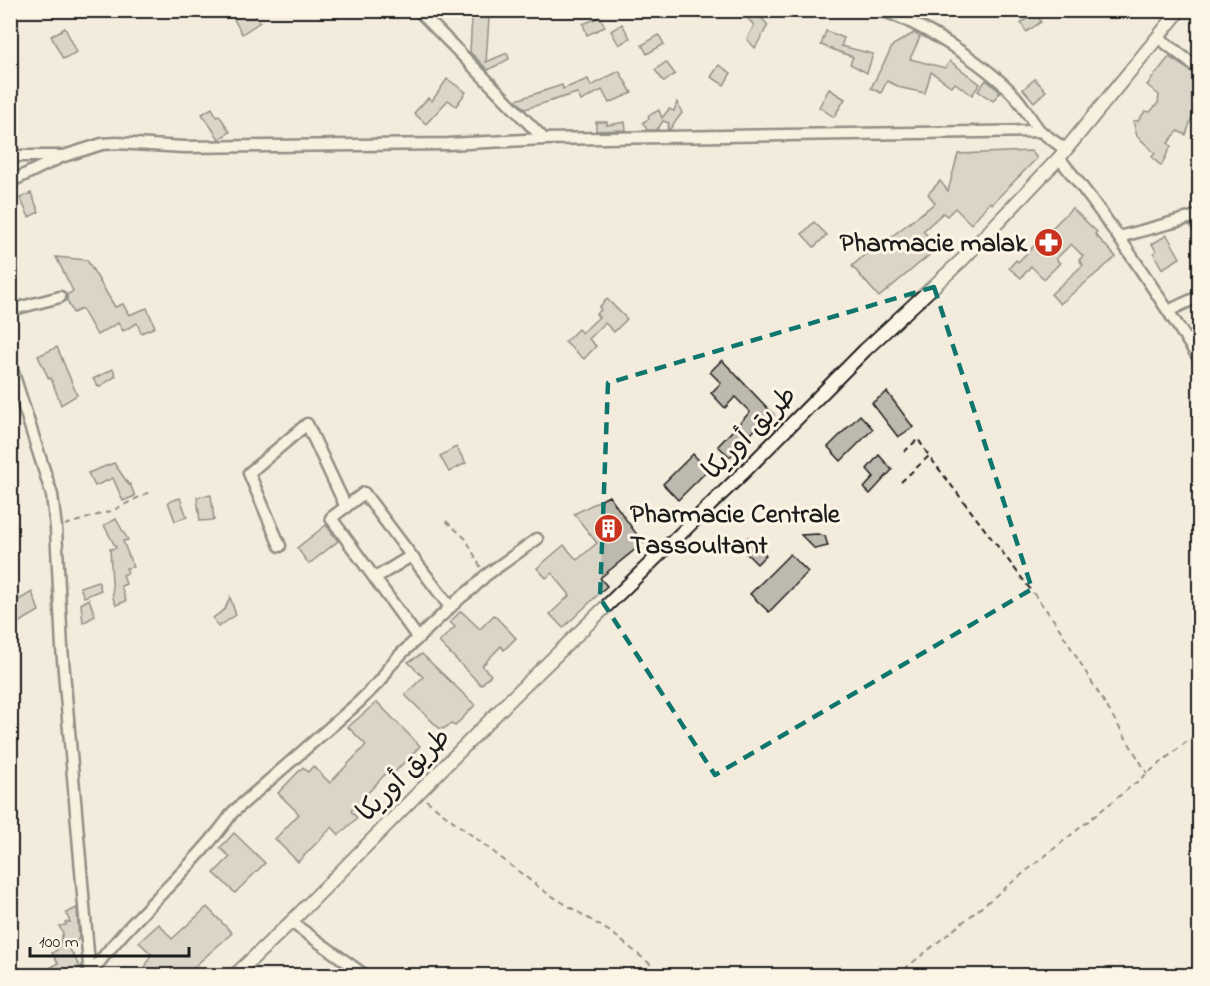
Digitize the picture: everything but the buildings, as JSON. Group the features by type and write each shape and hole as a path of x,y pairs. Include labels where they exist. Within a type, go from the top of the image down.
{"street":[{"path":"418,10 544,139"},
{"path":"881,10 898,16 980,65 1017,98 1040,131 1063,154 1200,360"},
{"name":"طريق أوريكا","path":"234,975 291,922 865,350 963,259 1063,154 1180,10"},
{"path":"1159,38 1200,70"},
{"path":"10,182 64,156 102,144 117,143 184,147 448,144 544,139 1040,131"},
{"path":"10,156 64,156"},
{"path":"1119,237 1196,216 1200,229"},
{"path":"1168,311 1200,296"},
{"path":"10,310 60,297"},
{"path":"10,363 41,456 57,528 62,648 89,975"},
{"path":"280,546 249,473 307,424 346,507"},
{"path":"418,638 331,518 364,493 450,607"},
{"path":"89,975 110,946 218,833 232,812 359,702 382,679 389,667 484,576 537,539"},
{"path":"375,578 411,555"},
{"path":"291,922 366,975"}],"path":[{"path":"904,452 918,439 928,456 1056,623 1147,773"},
{"path":"901,482 928,456"},
{"path":"57,528 114,510 148,492"},
{"path":"446,521 466,539 484,576"},
{"path":"896,975 1200,731"},
{"path":"418,793 544,891 612,933 665,975"}],"highlighted area":[{"path":"934,287 1032,589 715,775 600,598 608,383"}],"place":[{"name":"Pharmacie malak","path":"1048,242"},
{"name":"Pharmacie Centrale Tassoultant","path":"609,529"}]}
